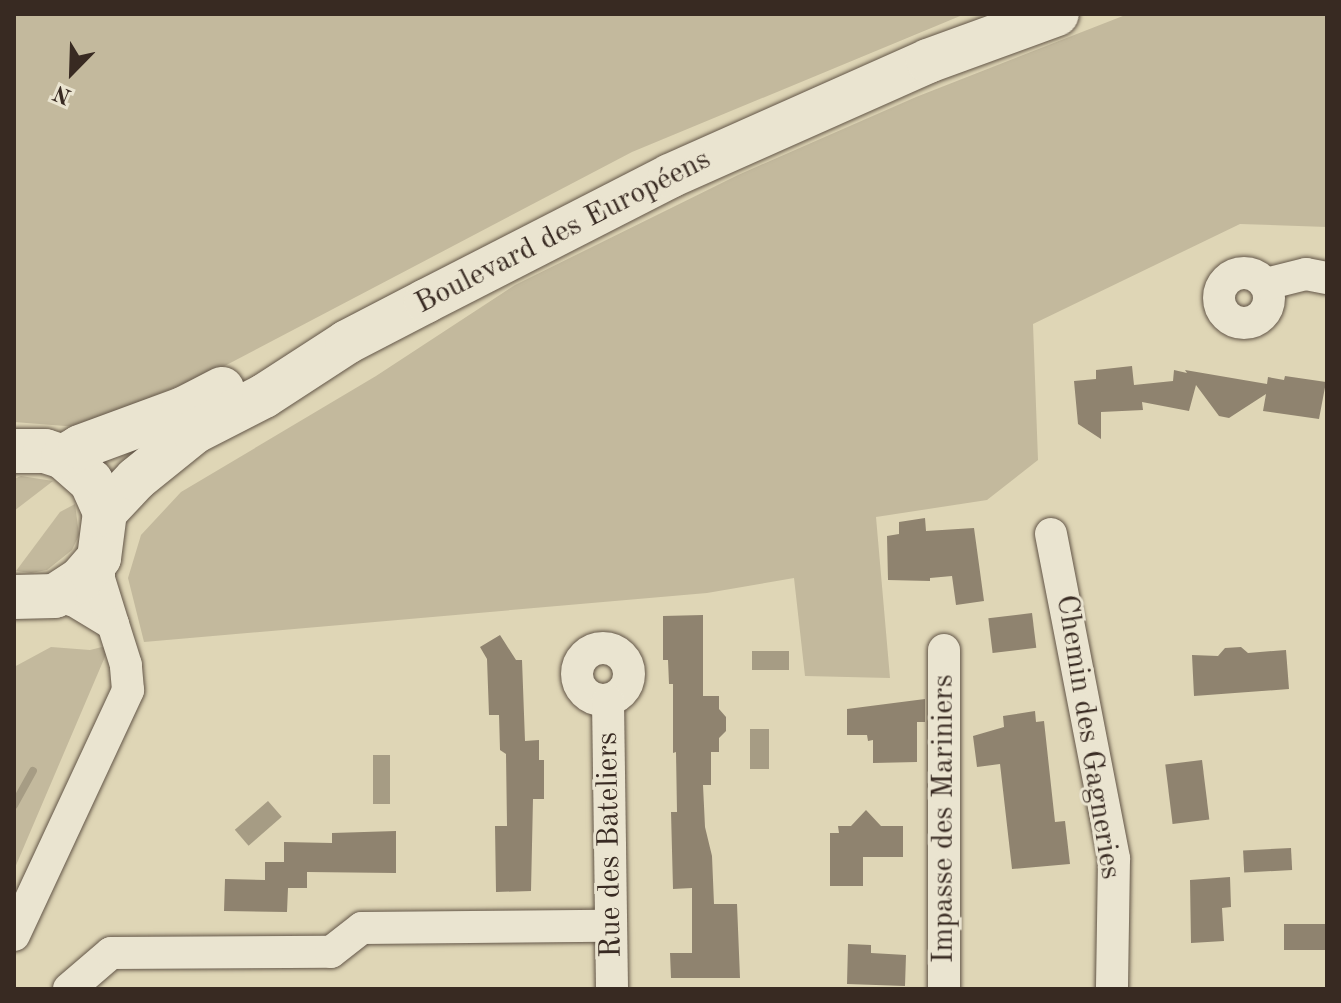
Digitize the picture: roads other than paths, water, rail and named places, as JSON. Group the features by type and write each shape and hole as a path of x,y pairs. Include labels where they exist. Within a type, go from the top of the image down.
{"main road":[{"name":"Boulevard des Européens","path":"63,457 80,447 183,409 525,229 788,103 1017,14"},
{"name":"Boulevard des Européens","path":"105,512 136,479 194,432 264,396 373,329 670,176 928,61 1057,14"},
{"path":"14,451 45,451 63,457 91,481 105,512 99,558 81,579 27,601"}],"street":[{"path":"1266,284 1306,274 1327,278"},
{"name":"Chemin des Gagneries","path":"1051,534 1114,859 1112,989"},
{"path":"14,935 128,690 126,665 99,579 99,558"},
{"path":"27,601 75,601 113,624"},
{"name":"Impasse des Mariniers","path":"944,650 944,989"},
{"name":"Rue des Bateliers","path":"608,701 612,989"},
{"path":"69,989 111,953 331,952 362,928 610,926"}],"waterway":[{"path":"14,805 33,771"}]}
